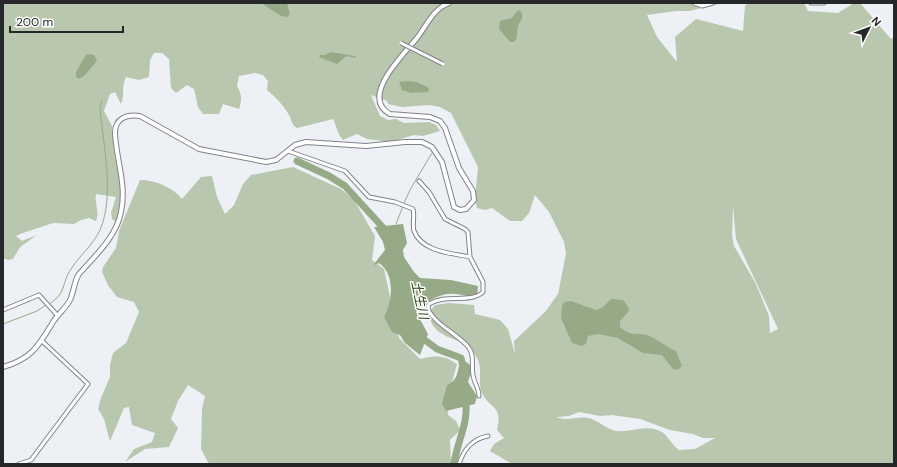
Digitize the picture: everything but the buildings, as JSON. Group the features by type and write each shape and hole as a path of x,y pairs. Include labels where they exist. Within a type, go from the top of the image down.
{"street":[{"path":"3,367 25,358 42,341 69,302 79,275 90,265 113,231 121,214 123,195 115,127 123,117 132,114 151,120 193,146 206,152 266,162 276,160 295,145 306,142 366,146 405,142 422,142 432,147 442,162 454,207 462,210 473,203 473,191 460,168 445,128 440,121 430,117 390,114 384,110 380,102 381,88 395,63 417,38 435,11 449,3"},
{"path":"694,3 702,6 713,3"},
{"path":"811,3 824,3"},
{"path":"401,43 443,64"},
{"path":"288,151 346,171 369,197 395,202 413,209 414,230 418,239 423,244 431,248 470,257"},
{"path":"419,181 428,192 445,219 468,232 470,257 483,282 483,292 475,297 448,297 435,300 429,304 428,307 435,318 458,335 472,353 472,374 479,390 479,396"},
{"path":"3,310 39,294 58,316"},
{"path":"19,464 31,460 88,384 42,341"},
{"path":"459,464 467,449 476,438 488,436"}],"shaded area":[{"path":"3,3 723,3 689,11 676,11 647,15 657,37 677,62 675,37 696,19 743,31 745,6 748,3 804,3 808,11 838,13 854,3 860,3 891,39 894,37 894,464 512,464 490,451 494,444 504,438 497,430 497,412 495,408 485,399 480,388 480,368 477,358 468,346 442,334 437,330 428,314 435,305 449,303 474,305 475,314 500,320 508,329 515,354 514,341 545,312 558,294 566,253 564,242 549,212 535,195 529,213 522,221 510,221 492,208 485,210 477,208 475,199 478,167 451,113 440,107 430,105 402,107 388,104 387,101 371,95 380,116 388,120 396,119 404,123 429,122 436,125 440,131 423,136 414,135 391,142 367,139 357,134 343,140 333,119 297,128 295,127 282,105 267,90 268,81 263,75 255,73 239,76 237,86 241,94 241,100 239,109 223,104 219,114 203,114 198,107 194,89 187,85 176,93 171,88 169,59 162,53 154,53 150,60 149,77 139,80 126,77 121,104 115,92 110,94 104,111 112,126 114,150 124,199 116,222 112,219 111,213 116,197 96,194 96,221 89,218 74,224 53,223 20,234 16,236 22,241 37,235 20,247 13,259 8,260 3,258","holes":["733,206 736,239 778,329 770,333 769,316 756,284 734,246 732,235","579,412 600,416 612,415 640,419 670,430 693,434 703,438 715,438 695,449 679,450 664,433 656,429 645,428 628,431 616,431 588,418 564,419 557,417 569,416"]},
{"path":"293,167 341,189 354,200 375,236 372,260 384,269 399,338 420,359 444,357 457,364 447,400 448,415 456,421 460,430 450,440 451,464 209,464 201,449 202,409 205,396 188,385 178,401 171,419 178,428 169,447 145,449 125,462 134,449 152,442 155,433 132,425 129,407 124,408 110,441 104,419 98,409 110,377 110,365 113,353 126,343 139,312 134,302 117,297 108,285 102,272 103,267 116,248 119,231 140,180 151,181 163,185 174,191 182,199 201,177 212,176 217,197 225,214 234,205 243,184 251,175"}],"water":[{"path":"261,3 287,3 290,14 287,17 281,16"},
{"path":"518,10 521,11 522,17 518,26 516,40 514,42 510,42 499,29 500,21 512,18"},
{"path":"331,52 355,56 356,58 346,56 337,64 319,57 320,55 325,55"},
{"path":"88,54 94,55 97,61 84,76 78,79 76,72"},
{"path":"399,82 417,82 429,88 428,92 411,93 402,90"},
{"path":"403,224 407,243 403,250 404,257 420,278 451,280 478,286 477,297 445,294 431,300 418,309 416,312 428,334 420,355 405,343 400,335 392,332 384,317 389,304 391,289 390,281 384,268 379,263 374,264 385,250 383,242 374,227"},
{"path":"611,299 623,300 629,308 628,312 620,321 620,327 630,333 647,335 676,351 682,366 678,370 673,369 662,355 643,353 618,338 598,334 588,336 586,344 581,346 572,343 561,318 562,306 564,302 571,301 596,310 602,308"},
{"path":"461,359 469,364 472,369 468,382 477,396 475,404 446,411 442,404 447,385 456,377"}],"waterway":[{"path":"49,304 59,296 71,269 100,230 104,216 107,202 107,170 100,108 102,100"},
{"path":"404,203 411,188 432,153"},
{"name":"土生川","path":"297,161 329,176 345,186 388,233"},
{"path":"396,224 403,206"},
{"path":"3,324 37,311 46,305"},
{"name":"土生川","path":"418,335 437,349 461,358 463,367"},
{"name":"土生川","path":"454,464 465,423 465,397"}]}
